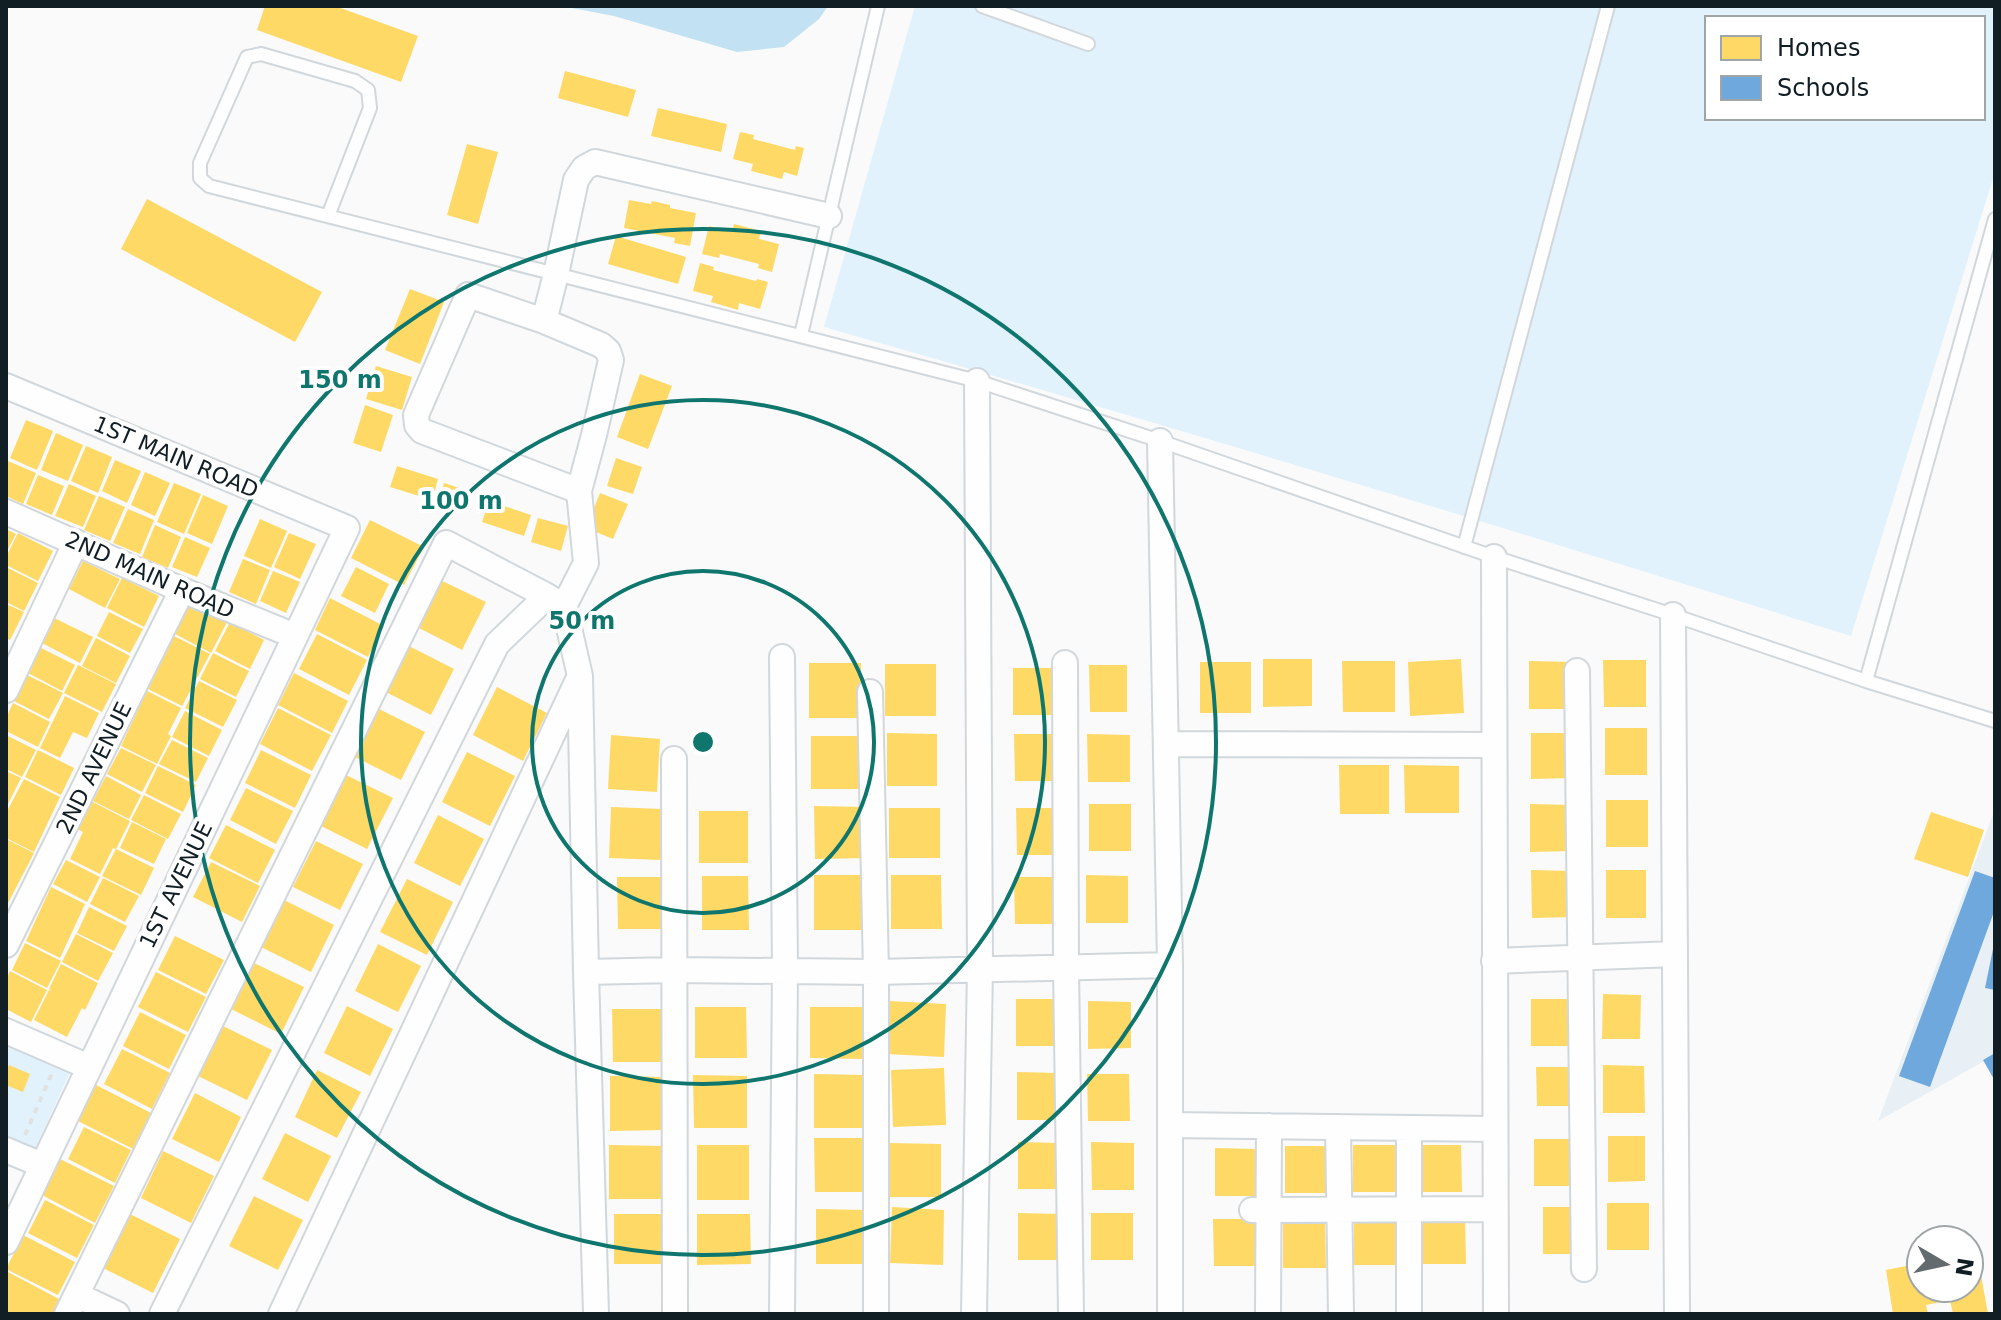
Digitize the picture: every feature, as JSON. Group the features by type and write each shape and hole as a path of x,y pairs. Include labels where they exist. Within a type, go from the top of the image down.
{"street":[{"path":"544,321 576,180 584,168 595,162 829,216"},
{"path":"162,1314 497,644 556,601 586,563 579,491 611,360 608,351 601,345 544,321 468,295 416,415 417,425 422,431 579,491"},
{"path":"974,1314 980,968 977,381"},
{"name":"1ST MAIN ROAD","path":"9,395 347,528"},
{"path":"1160,441 1170,965 1170,1314"},
{"name":"2ND MAIN ROAD","path":"6,512 295,636"},
{"name":"1ST AVENUE","path":"6,1242 347,528"},
{"path":"6,690 76,542"},
{"path":"117,1314 72,1304 446,543 556,601 580,676 596,1314"},
{"path":"1494,557 1496,1314"},
{"name":"2ND AVENUE","path":"6,945 182,590"},
{"path":"1673,615 1677,1314"},
{"path":"782,657 785,970 782,1314"},
{"path":"1065,663 1071,1314"},
{"path":"1577,671 1584,1269"},
{"path":"281,1314 580,676"},
{"path":"870,692 876,972 876,1314"},
{"path":"1166,744 1494,745"},
{"path":"674,759 675,1314"},
{"path":"1494,961 1675,954"},
{"path":"586,972 876,972 1170,965"},
{"path":"6,1031 89,1067"},
{"path":"1170,1125 1495,1129"},
{"path":"1268,1314 1260,1210 1269,1126"},
{"path":"1338,1127 1341,1314"},
{"path":"1409,1128 1409,1314"},
{"path":"11,1140 42,1165"},
{"path":"1260,1210 1495,1209"}],"lane":[{"path":"801,335 878,6"},
{"path":"982,6 1088,44"},
{"path":"1464,547 1608,6"},
{"path":"328,216 370,108 368,90 355,81 261,54 247,57 200,163 200,178 209,186 977,381 1464,547 1995,721"},
{"path":"1866,681 1995,219"}],"path":[{"path":"11,1140 25,1135 54,1068"}],"shaded area":[{"path":"561,6 828,6 819,19 784,47 737,52 614,16"},
{"path":"915,6 1995,6 1995,172 1851,636 1082,402 824,327"},
{"path":"1995,809 1995,1055 1878,1121"},
{"path":"6,1040 72,1068 33,1153 6,1141"}],"building: Homes":[{"path":"265,6 335,6 418,36 401,82 257,30"},
{"path":"565,71 636,90 628,117 558,98"},
{"path":"658,108 727,124 721,152 651,136"},
{"path":"740,132 754,135 753,139 795,150 796,146 804,148 797,176 784,172 782,179 751,171 753,164 733,159"},
{"path":"467,144 498,152 478,224 447,215"},
{"path":"147,199 322,292 295,342 121,249"},
{"path":"629,200 651,204 652,201 696,213 690,246 674,243 675,238 624,228"},
{"path":"734,224 761,231 759,239 779,244 772,272 758,268 759,264 720,254 719,258 702,254 709,226 732,232"},
{"path":"616,236 686,257 678,284 608,264"},
{"path":"700,263 714,267 713,270 768,282 760,309 739,303 738,310 711,302 713,296 693,291"},
{"path":"410,289 444,302 420,364 385,350"},
{"path":"376,366 412,377 402,410 366,399"},
{"path":"640,374 672,386 648,449 617,437"},
{"path":"365,405 393,415 381,452 353,443"},
{"path":"26,420 53,431 37,470 10,458"},
{"path":"56,433 83,445 68,481 41,470"},
{"path":"86,446 112,457 98,493 71,481"},
{"path":"616,458 642,467 633,494 607,486"},
{"path":"115,460 141,471 127,503 102,491"},
{"path":"8,461 36,473 23,504 6,496"},
{"path":"397,466 438,479 432,500 390,487"},
{"path":"145,472 170,483 155,516 131,505"},
{"path":"38,475 64,486 52,515 26,504"},
{"path":"174,483 201,494 184,534 157,522"},
{"path":"444,483 472,492 466,512 438,503"},
{"path":"69,484 96,496 83,527 55,516"},
{"path":"600,493 628,504 613,539 586,528"},
{"path":"203,495 228,506 212,544 187,533"},
{"path":"99,496 125,507 110,541 84,530"},
{"path":"489,501 531,515 524,536 482,522"},
{"path":"128,509 154,520 140,554 113,543"},
{"path":"538,518 568,526 561,551 531,542"},
{"path":"260,519 287,531 271,568 244,556"},
{"path":"370,520 424,547 404,585 351,558"},
{"path":"155,525 181,537 168,568 142,557"},
{"path":"6,529 16,534 6,553"},
{"path":"18,533 53,551 38,581 6,565 6,557"},
{"path":"289,533 316,544 300,579 274,567"},
{"path":"185,537 210,548 197,577 172,567"},
{"path":"243,559 270,570 256,604 229,592"},
{"path":"83,561 120,579 105,608 69,589"},
{"path":"6,567 38,583 24,611 6,602"},
{"path":"356,567 389,584 375,613 341,596"},
{"path":"273,571 300,582 286,613 260,601"},
{"path":"122,578 159,596 144,627 107,608"},
{"path":"438,579 486,602 462,650 415,626"},
{"path":"330,598 384,626 368,657 315,630"},
{"path":"190,603 227,622 211,653 175,634"},
{"path":"6,604 24,612 10,640 6,638"},
{"path":"109,612 143,629 130,653 97,636"},
{"path":"54,618 93,637 80,663 42,643"},
{"path":"230,622 264,640 250,669 215,651"},
{"path":"317,634 367,660 349,695 299,669"},
{"path":"174,636 210,654 182,706 148,689"},
{"path":"96,638 130,656 116,683 82,666"},
{"path":"407,645 454,669 431,715 384,691"},
{"path":"41,648 75,665 62,691 28,673"},
{"path":"213,653 249,671 236,697 200,679"},
{"path":"1263,659 1312,659 1312,706 1263,707"},
{"path":"1461,659 1464,713 1410,716 1408,662"},
{"path":"1603,660 1646,660 1646,707 1604,707"},
{"path":"1342,661 1395,661 1395,712 1343,712"},
{"path":"1529,661 1571,662 1572,709 1529,709"},
{"path":"1200,662 1251,662 1251,713 1200,713"},
{"path":"809,663 861,663 861,718 809,718"},
{"path":"885,664 936,664 936,716 885,716"},
{"path":"78,665 116,684 102,712 64,693"},
{"path":"1089,665 1127,665 1127,712 1090,712"},
{"path":"1013,668 1055,668 1055,715 1013,715"},
{"path":"294,673 348,701 332,733 278,705"},
{"path":"27,675 63,693 49,719 14,701"},
{"path":"199,681 237,700 223,727 185,708"},
{"path":"497,687 547,713 523,761 473,735"},
{"path":"147,691 181,708 157,764 121,746"},
{"path":"65,696 99,713 87,738 73,732 60,758 40,748"},
{"path":"13,703 50,722 38,747 6,731 6,718"},
{"path":"278,708 331,735 312,771 260,744"},
{"path":"379,709 425,732 401,780 355,757"},
{"path":"185,711 222,730 209,756 172,737"},
{"path":"1605,728 1647,728 1647,775 1605,775"},
{"path":"887,733 937,734 937,786 887,786"},
{"path":"1531,733 1572,733 1572,778 1531,779"},
{"path":"1014,734 1056,734 1057,781 1015,781"},
{"path":"1087,734 1130,735 1130,782 1088,782"},
{"path":"6,735 36,750 22,777 6,769"},
{"path":"611,735 660,739 657,792 608,789"},
{"path":"811,736 860,736 861,789 811,789"},
{"path":"172,740 208,758 196,782 159,764"},
{"path":"121,748 156,765 142,792 107,774"},
{"path":"38,750 74,768 61,795 25,777"},
{"path":"261,750 311,775 295,808 245,783"},
{"path":"467,752 515,776 490,826 442,802"},
{"path":"1339,765 1389,765 1389,814 1340,814"},
{"path":"1404,765 1459,766 1459,813 1405,813"},
{"path":"158,766 196,785 183,812 145,793"},
{"path":"6,771 21,778 8,804 6,803"},
{"path":"346,775 393,798 367,849 321,826"},
{"path":"106,776 141,795 129,819 93,801"},
{"path":"24,779 60,797 34,852 6,838 6,813"},
{"path":"246,788 293,811 276,844 230,820"},
{"path":"144,795 181,814 168,839 131,820"},
{"path":"1606,800 1648,800 1648,847 1606,847"},
{"path":"91,801 130,821 100,874 70,859 83,832 77,829"},
{"path":"1089,804 1131,804 1131,851 1089,851"},
{"path":"1530,804 1572,805 1572,851 1530,852"},
{"path":"814,806 868,807 868,858 815,859"},
{"path":"611,807 663,809 661,860 609,858"},
{"path":"889,808 940,808 940,858 889,858"},
{"path":"1016,808 1059,808 1059,855 1017,855"},
{"path":"699,811 748,811 748,863 699,863"},
{"path":"1931,812 1984,830 1968,877 1914,859"},
{"path":"438,815 484,839 460,886 414,863"},
{"path":"132,822 166,839 154,864 120,848"},
{"path":"226,825 275,850 258,883 209,858"},
{"path":"6,839 34,853 6,907"},
{"path":"316,841 363,864 340,910 293,887"},
{"path":"116,849 154,868 141,895 102,876"},
{"path":"66,860 100,877 87,902 53,884"},
{"path":"211,862 260,886 242,922 193,897"},
{"path":"1531,870 1573,871 1574,917 1532,918"},
{"path":"1606,870 1646,870 1646,918 1606,918"},
{"path":"814,875 864,875 864,930 814,930"},
{"path":"891,875 941,875 942,929 891,929"},
{"path":"1086,875 1128,876 1128,923 1086,923"},
{"path":"702,876 748,876 749,930 702,930"},
{"path":"617,877 662,877 662,929 618,929"},
{"path":"1014,877 1056,877 1057,924 1015,924"},
{"path":"103,878 139,896 125,922 90,904"},
{"path":"407,879 453,902 427,955 380,932"},
{"path":"51,887 85,904 60,958 26,941"},
{"path":"284,900 334,925 311,972 261,947"},
{"path":"89,907 127,926 114,951 77,933"},
{"path":"76,934 113,953 98,981 62,962"},
{"path":"175,936 224,960 206,994 158,970"},
{"path":"25,943 61,961 47,988 12,970"},
{"path":"378,944 421,966 398,1012 355,991"},
{"path":"254,963 304,987 281,1034 231,1009"},
{"path":"61,964 98,983 67,1037 34,1020 49,990 52,991 49,989"},
{"path":"10,971 47,990 31,1022 6,1009 6,980"},
{"path":"156,972 206,997 188,1032 138,1007"},
{"path":"1603,994 1641,995 1640,1039 1602,1039"},
{"path":"1016,999 1058,999 1058,1046 1016,1046"},
{"path":"1531,999 1573,999 1573,1046 1531,1046"},
{"path":"889,1001 946,1004 944,1057 887,1054"},
{"path":"1088,1001 1131,1002 1131,1048 1088,1049"},
{"path":"347,1006 393,1029 370,1076 324,1053"},
{"path":"695,1007 746,1007 747,1058 695,1058"},
{"path":"810,1007 864,1007 865,1059 810,1058"},
{"path":"612,1009 663,1009 663,1062 613,1062"},
{"path":"140,1012 186,1035 169,1069 123,1046"},
{"path":"223,1026 272,1050 247,1100 198,1076"},
{"path":"122,1049 170,1073 152,1109 104,1084"},
{"path":"9,1065 30,1074 23,1092 6,1085"},
{"path":"1603,1065 1644,1066 1645,1113 1603,1113"},
{"path":"1536,1067 1573,1067 1574,1106 1537,1106"},
{"path":"944,1068 946,1125 893,1127 891,1070"},
{"path":"317,1070 361,1092 337,1138 295,1117"},
{"path":"1017,1072 1059,1073 1059,1120 1017,1120"},
{"path":"814,1074 866,1075 866,1128 814,1128"},
{"path":"1087,1074 1129,1074 1130,1121 1088,1121"},
{"path":"693,1075 747,1076 747,1128 694,1128"},
{"path":"610,1076 663,1077 664,1130 610,1131"},
{"path":"96,1085 151,1113 133,1149 78,1121"},
{"path":"195,1093 241,1117 219,1162 172,1139"},
{"path":"84,1127 131,1150 115,1183 68,1159"},
{"path":"285,1133 331,1156 308,1202 262,1179"},
{"path":"1608,1136 1645,1136 1645,1181 1608,1182"},
{"path":"814,1138 867,1138 867,1192 815,1192"},
{"path":"1534,1139 1576,1139 1576,1186 1534,1186"},
{"path":"1018,1142 1060,1143 1061,1189 1018,1189"},
{"path":"1091,1142 1134,1143 1134,1190 1092,1190"},
{"path":"889,1143 941,1144 941,1197 889,1197"},
{"path":"609,1145 664,1146 665,1199 609,1199"},
{"path":"697,1145 749,1145 749,1200 697,1200"},
{"path":"1353,1145 1395,1145 1395,1192 1353,1192"},
{"path":"1419,1145 1461,1145 1462,1192 1419,1192"},
{"path":"1285,1146 1327,1146 1327,1193 1285,1193"},
{"path":"1215,1148 1257,1149 1257,1196 1215,1196"},
{"path":"163,1151 214,1176 191,1223 141,1198"},
{"path":"60,1159 114,1186 95,1223 42,1195"},
{"path":"254,1196 303,1220 278,1270 229,1246"},
{"path":"45,1200 94,1225 77,1258 28,1233"},
{"path":"1607,1203 1649,1203 1649,1250 1607,1250"},
{"path":"892,1207 944,1210 943,1265 890,1263"},
{"path":"1543,1207 1580,1207 1581,1254 1543,1254"},
{"path":"816,1209 867,1210 867,1264 816,1264"},
{"path":"128,1213 180,1239 153,1293 101,1267"},
{"path":"1018,1213 1060,1214 1060,1260 1018,1260"},
{"path":"1091,1213 1133,1213 1133,1260 1091,1260"},
{"path":"614,1214 666,1214 667,1264 614,1264"},
{"path":"697,1214 750,1214 751,1264 697,1265"},
{"path":"1354,1217 1396,1218 1397,1265 1354,1265"},
{"path":"1423,1217 1465,1217 1466,1264 1423,1264"},
{"path":"1213,1219 1256,1219 1256,1266 1214,1266"},
{"path":"1283,1221 1325,1221 1326,1268 1283,1268"},
{"path":"23,1235 75,1262 58,1295 6,1269"},
{"path":"1905,1266 1905,1304 1931,1304 1926,1305 1928,1314 1893,1314 1886,1270"},
{"path":"8,1272 59,1299 52,1314 6,1314"},
{"path":"1985,1297 1988,1314 1953,1314 1951,1304 1985,1304"}],"building: Schools":[{"path":"1975,871 1995,878 1995,909 1930,1087 1899,1076"},
{"path":"1995,944 1995,990 1985,988"},
{"path":"1995,1053 1995,1081 1983,1060"}]}
